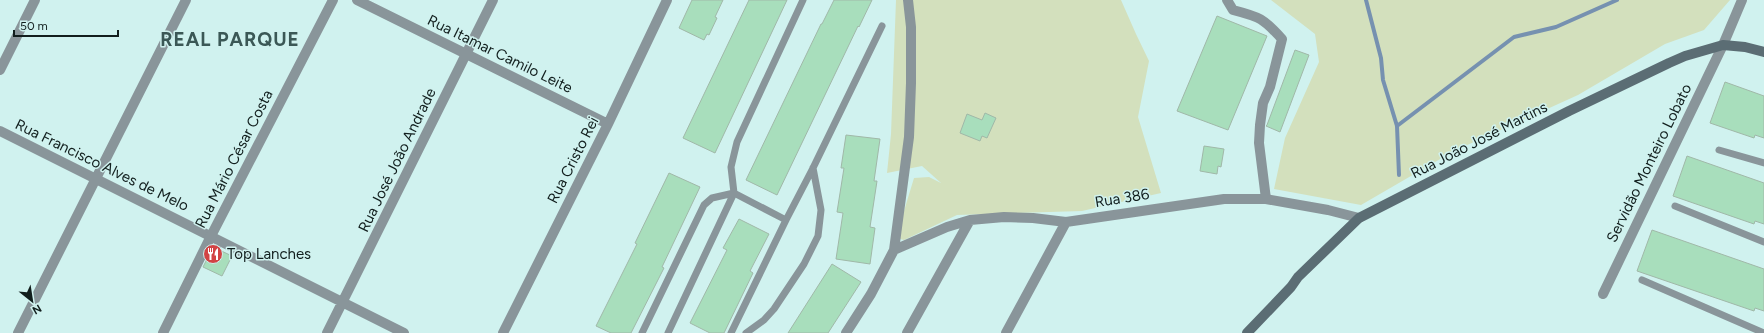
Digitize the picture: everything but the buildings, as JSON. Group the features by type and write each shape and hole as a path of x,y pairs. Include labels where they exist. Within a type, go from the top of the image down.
{"main road":[{"name":"Rua João José Martins","path":"1247,333 1291,287 1298,277 1359,218 1569,111 1685,56 1722,45 1745,47 1764,52"}],"street":[{"path":"0,70 35,0"},
{"path":"18,333 186,0"},
{"name":"Rua Mário César Costa","path":"163,333 332,0"},
{"name":"Rua Itamar Camilo Leite","path":"357,0 608,124"},
{"name":"Rua José João Andrade","path":"328,333 493,0"},
{"name":"Rua Cristo Rei","path":"503,333 608,124 667,0"},
{"path":"846,333 871,294 894,250 909,138 912,83 911,35 908,0"},
{"path":"1227,0 1233,10 1259,17 1282,39 1270,87 1263,103 1260,125 1259,143 1266,199"},
{"name":"Servidão Monteiro Lobato","path":"1603,294 1742,0"},
{"name":"Rua Francisco Alves de Melo","path":"0,131 344,301 404,333"},
{"name":"Rua 386","path":"894,250 947,227 970,220 1004,217 1033,218 1066,222 1224,199 1266,199 1328,210 1359,218"},
{"path":"907,333 970,220"},
{"path":"1006,333 1066,222"}],"lane":[{"path":"668,333 734,193 731,167 737,142 803,0"},
{"path":"731,333 882,26"},
{"path":"1720,150 1764,163"},
{"path":"746,333 764,320 774,309 804,264 818,236 821,210 813,168"},
{"path":"642,333 704,205 712,198 734,193 786,220"},
{"path":"1674,206 1764,242"},
{"path":"1642,280 1764,332"}],"green space":[{"path":"896,0 1121,0 1149,61 1138,117 1161,193 1082,211 957,215 904,240 900,239 897,234 914,178 929,177 941,183 922,166 887,173 891,134"},
{"path":"1271,0 1730,0 1704,30 1665,44 1578,95 1454,151 1361,205 1274,189 1285,138 1319,62 1315,34"}],"waterway":[{"path":"1366,0 1381,58 1383,80 1397,126 1399,175"},
{"path":"1397,126 1514,37 1556,27 1617,0"}],"place":[{"name":"Top Lanches","path":"213,254"}],"district":[{"name":"REAL PARQUE","path":"230,39"}]}
